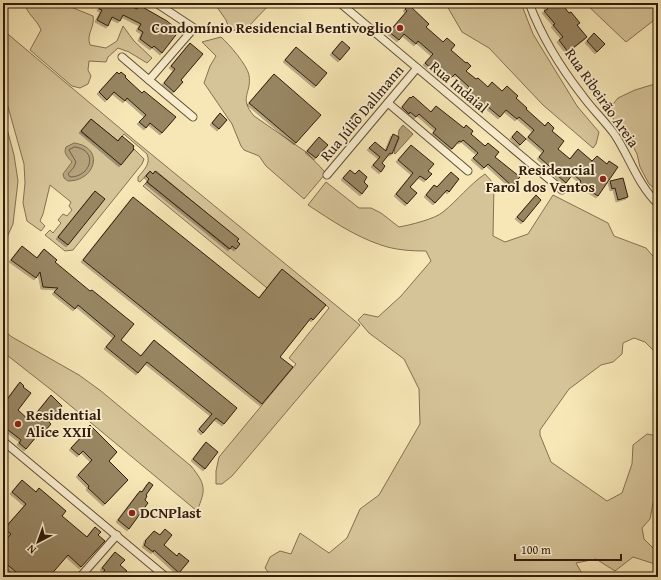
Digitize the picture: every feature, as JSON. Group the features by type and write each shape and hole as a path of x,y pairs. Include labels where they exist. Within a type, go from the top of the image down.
{"street":[{"path":"149,80 194,28 156,3"},
{"name":"Rua Indaial","path":"340,3 562,190"},
{"name":"Rua Ribeirão Areia","path":"529,3 542,32 573,83 614,134 642,187 658,204"},
{"path":"122,57 193,117"},
{"name":"Rua Júlio Dallmann","path":"327,175 417,68"},
{"path":"388,103 468,171"},
{"path":"3,441 166,577"},
{"path":"80,577 117,535"},
{"path":"3,571 10,577"}],"shaded area":[{"path":"25,3 61,3 93,16 93,24 89,37 90,45 106,48 117,41 123,26 134,41 152,58 147,63 129,52 118,48 108,57 106,62 89,61 88,70 91,76 88,84 80,88 72,86 30,50 41,30 27,10"},
{"path":"219,3 271,3 247,28 230,31 226,20 217,7"},
{"path":"453,3 521,3 533,34 577,106 599,132 596,144 593,148 543,105 489,48 462,32 447,6"},
{"path":"585,3 658,3 658,17 626,42"},
{"path":"3,30 134,140 360,325 232,476 222,484 216,484 216,471 219,457 296,364 289,358 329,308 326,305 267,288 143,186 147,182 229,249 238,239 156,171 153,174 150,171 140,182 138,181 138,177 145,169 148,161 147,154 124,134 118,141 91,119 81,132 121,164 134,149 144,159 142,164 73,250 65,251 45,235 50,230 53,233 61,223 58,220 63,214 67,216 72,210 69,206 71,202 50,185 40,221 45,226 41,231 27,221 23,203 25,183 24,164 3,89"},
{"path":"221,37 237,55 248,71 249,87 246,100 249,110 254,116 306,152 326,173 304,199 266,166 259,156 244,150 232,124 204,83 210,66 216,56 202,42"},
{"path":"658,83 658,191 649,184 640,167 634,148 615,125 610,108 618,98 635,90"},
{"path":"3,114 14,155 18,181 13,224 3,251"},
{"path":"485,174 494,184 493,236 505,242 528,234 553,195 608,223 614,236 646,248 658,262 658,355 645,342 634,338 623,343 622,354 613,362 601,365 569,389 540,430 540,435 551,462 607,501 622,493 632,464 633,445 647,434 658,436 658,493 654,498 650,519 642,528 644,539 658,553 658,565 633,557 615,571 596,559 576,563 584,577 272,577 265,568 270,557 280,551 291,554 300,533 329,553 347,538 360,509 379,495 420,424 419,389 404,359 369,333 358,320 364,314 378,317 401,296 431,261 426,251 386,247 361,237 308,205 326,182 359,208 371,208 381,213 399,227 439,215"},
{"path":"3,330 12,337 79,375 101,391 191,466 200,478 203,487 202,497 197,511 54,392 3,352"}],"water":[{"path":"403,125 413,134 395,154 395,148 399,138 399,130"},
{"path":"74,143 84,146 90,151 93,157 93,164 85,176 78,180 68,181 64,178 63,174 72,162 66,155 65,149"}],"building":[{"path":"102,3 123,3 137,9 139,5 167,21 179,31 162,53 154,46 152,48 140,39 143,32 138,29 141,24 123,15 120,21 112,17 108,26 97,20 102,10 99,9"},
{"path":"543,3 561,3 580,23 577,25 587,37 568,52 559,40 563,37 553,25 555,24 544,11 548,9"},
{"path":"409,5 429,24 426,27 443,42 447,38 455,45 451,50 471,66 466,71 476,79 478,78 488,87 492,82 502,91 507,86 518,96 516,98 527,108 526,109 545,126 548,122 554,128 552,131 564,141 558,149 570,159 578,149 592,161 597,156 607,164 609,161 618,167 598,196 586,188 584,191 578,186 581,181 573,174 566,183 539,157 544,151 528,137 534,130 519,117 517,119 506,110 500,117 487,106 484,110 465,92 469,87 455,74 449,80 435,68 433,70 425,63 433,54 418,41 416,44 404,34 399,40 389,32 407,11 405,9"},
{"path":"594,33 605,44 597,52 587,41"},
{"path":"342,41 350,48 340,60 332,53"},
{"path":"190,43 203,54 181,80 183,82 174,92 164,83 175,69 171,66"},
{"path":"296,47 327,73 316,86 285,60"},
{"path":"117,72 119,74 121,72 142,93 144,91 176,117 162,133 150,123 146,128 139,122 146,115 127,98 125,101 114,92 107,100 99,92"},
{"path":"274,74 321,115 296,143 249,103"},
{"path":"413,96 431,112 436,106 464,128 466,125 473,131 471,134 485,146 488,143 499,152 495,157 520,177 512,186 488,164 484,168 473,158 478,153 463,140 461,142 459,141 452,149 433,133 436,129 419,114 416,117 410,112 409,114 402,107 410,97 411,98"},
{"path":"220,113 227,120 219,129 212,123"},
{"path":"355,113 361,118 352,128 347,123"},
{"path":"91,119 118,141 122,136 134,146 134,149 121,165 81,131"},
{"path":"517,131 526,139 520,145 512,137"},
{"path":"393,134 399,137 392,154 390,153 382,163 385,166 381,172 373,165 380,157 369,148 375,142 386,151"},
{"path":"319,137 328,145 316,158 307,151"},
{"path":"411,145 434,164 428,171 432,174 426,180 420,176 410,187 417,193 407,204 396,194 413,173 398,160"},
{"path":"350,170 355,174 359,170 367,177 364,182 368,186 362,194 343,178"},
{"path":"150,171 153,174 155,171 239,239 237,241 240,244 236,249 232,246 230,249 147,182 149,179 146,176"},
{"path":"451,172 459,179 449,192 447,190 435,203 426,195 434,185 437,187"},
{"path":"623,178 628,197 618,200 615,188 612,189 610,181"},
{"path":"95,191 105,199 68,245 58,237"},
{"path":"536,195 541,200 523,222 517,217"},
{"path":"133,197 259,298 282,269 326,305 313,320 311,318 280,357 293,367 262,404 83,260"},
{"path":"22,246 37,258 44,249 57,260 55,262 90,291 92,290 134,324 121,340 141,356 154,340 237,408 224,424 216,418 203,433 199,429 212,414 147,362 138,373 106,347 115,336 78,305 75,309 54,292 58,288 43,287 40,272 36,278 11,260"},
{"path":"20,382 24,386 23,387 31,393 18,410 30,421 51,395 62,406 49,422 51,424 44,432 42,430 26,449 19,443 21,440 3,426 3,405"},
{"path":"90,425 117,452 109,461 128,480 105,504 88,488 89,486 78,475 92,460 83,451 79,455 71,448 86,432 85,431"},
{"path":"206,442 218,452 205,469 193,459"},
{"path":"22,480 36,492 39,488 66,511 62,516 87,537 95,527 101,532 98,535 105,541 81,567 68,555 49,577 22,577 3,561 3,543 11,534 4,529 26,504 12,492"},
{"name":"DCNPlast","path":"149,482 153,485 146,495 145,500 148,503 129,529 118,520 140,491 142,492"},
{"path":"165,529 172,535 164,545 177,556 179,553 189,561 179,573 154,550 153,552 144,545 146,542 145,541 154,531 160,535"},
{"path":"115,552 125,560 120,565 127,571 121,577 99,577 105,570 102,568"}],"place":[{"name":"Condomínio Residencial Bentivoglio","path":"400,28"},
{"name":"Residencial Farol dos Ventos","path":"603,179"},
{"name":"Residential Alice XXII","path":"18,424"},
{"name":"DCNPlast","path":"132,513"}]}
